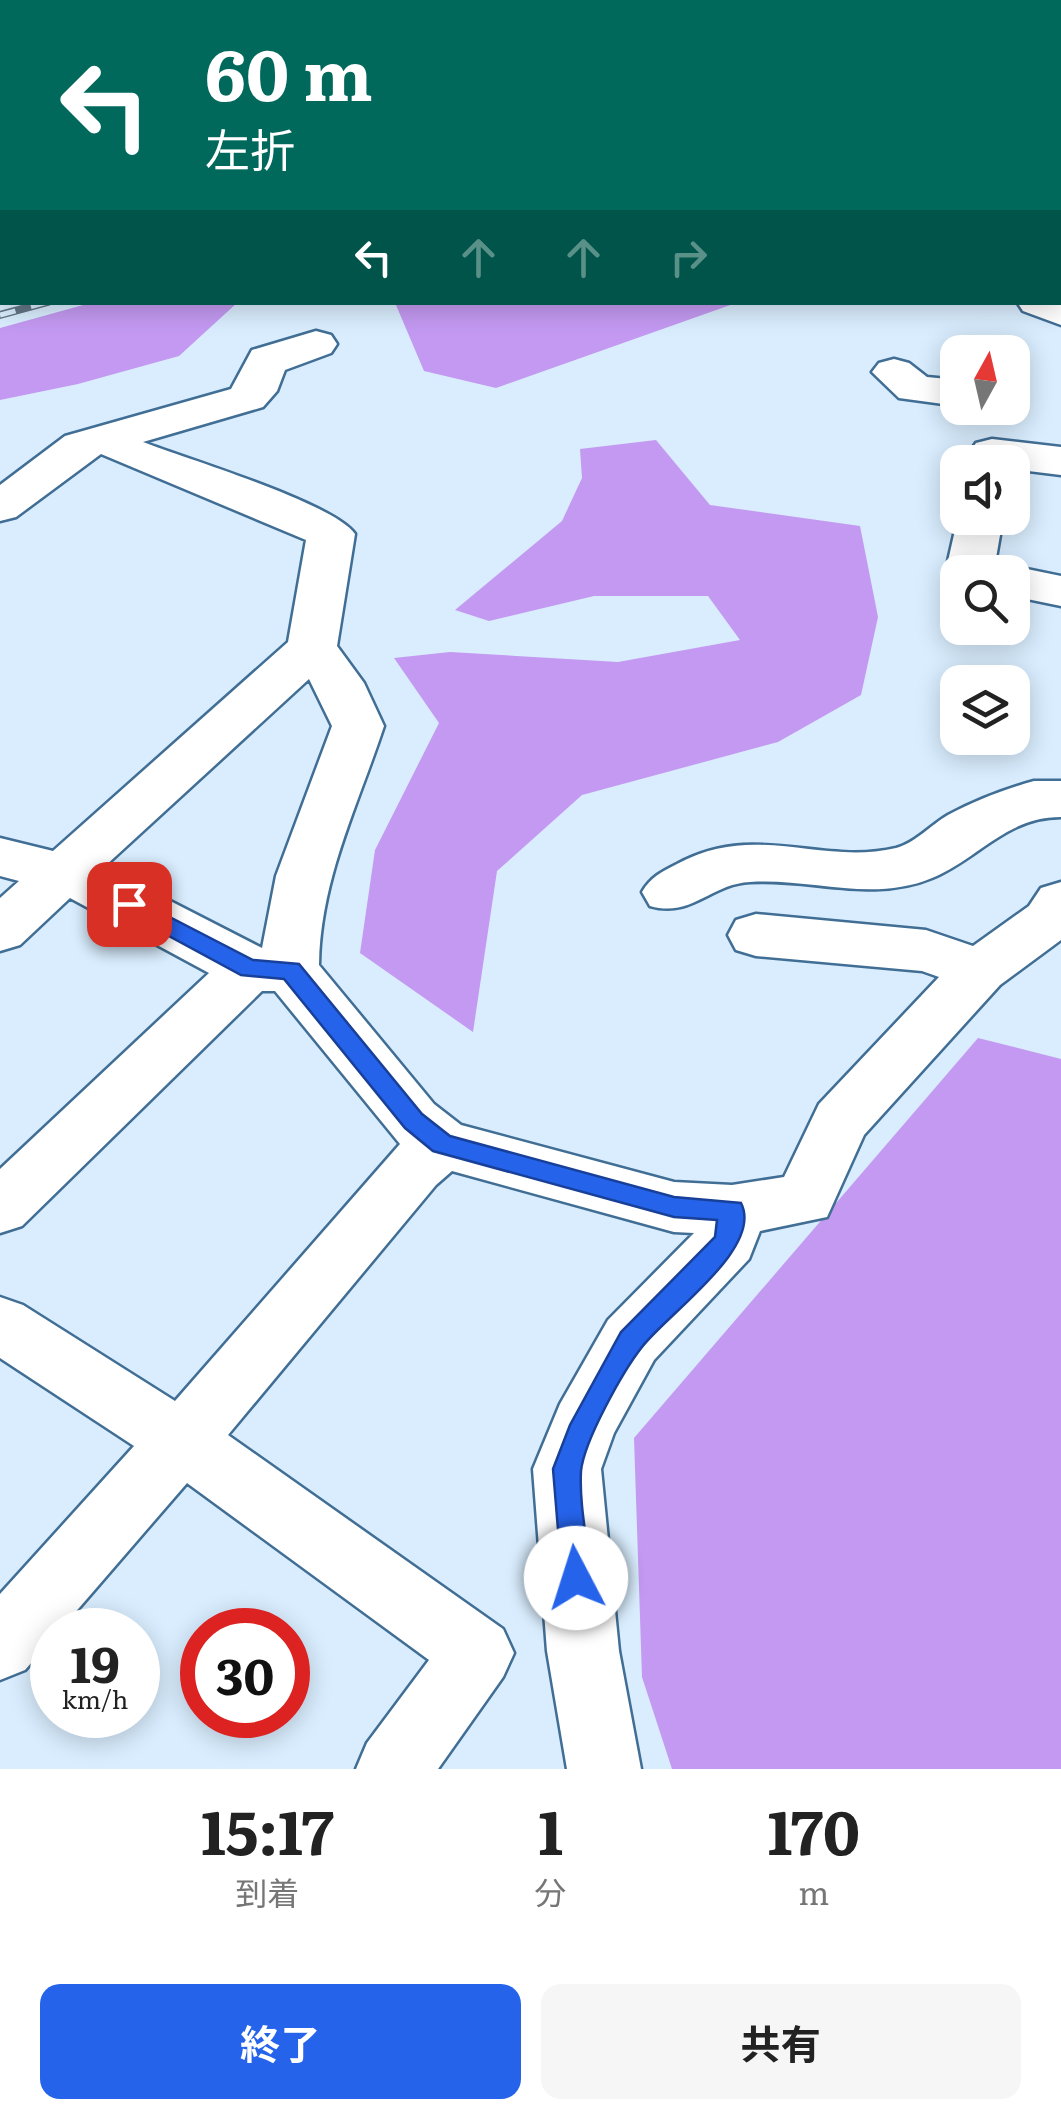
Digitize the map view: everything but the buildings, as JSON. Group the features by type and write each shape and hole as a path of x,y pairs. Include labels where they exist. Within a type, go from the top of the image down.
{"street":[{"path":"12,485 81,446 247,398 254,391 267,359 288,357 316,344"},
{"path":"894,372 915,388 940,391"},
{"path":"0,930 312,648 331,534 280,510 124,452 109,438"},
{"path":"1030,460 1061,461"},
{"path":"1030,585 1061,591"},
{"path":"0,1208 270,970 289,943 319,822 346,767 358,726 340,683 312,648"},
{"path":"670,892 720,865 756,862 872,871 915,864 968,828 1034,799 1061,799"},
{"path":"0,857 64,873 270,970 414,1121 442,1144 674,1207 732,1210 805,1199 840,1121 980,970 1048,920 1061,902"},
{"path":"756,935 926,950 980,970"},
{"path":"0,1646 182,1442 414,1168 442,1144"},
{"path":"604,1769 583,1650 567,1469 584,1425 631,1340 727,1241 732,1210"},
{"path":"0,1324 182,1442 478,1652 392,1769"}],"shaded area":[{"path":"83,305 235,305 179,356 78,384 0,400 0,328"},
{"path":"396,305 730,305 496,388 424,371"},
{"path":"656,440 710,505 860,526 878,617 861,695 778,742 582,795 497,871 473,1032 360,953 375,850 439,723 394,658 450,652 618,662 740,640 708,596 594,596 489,621 455,610 562,521 582,478 580,449"},
{"path":"978,1038 1061,1059 1061,1769 672,1769 642,1677 634,1438"}],"railway":[{"path":"0,315 37,305"}],"route":[{"path":"129,904 250,969 290,970 414,1121 442,1144 674,1207 732,1210 727,1241 631,1340 584,1425 567,1469 576,1578"}]}
